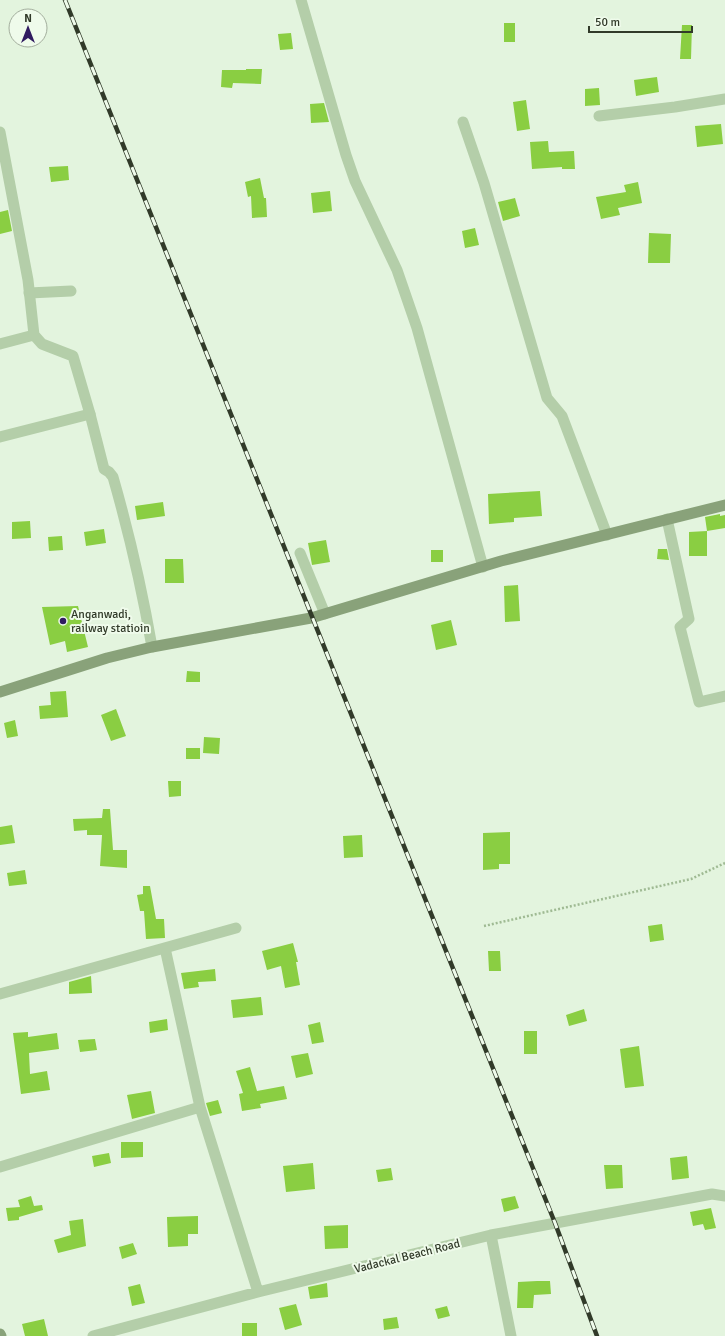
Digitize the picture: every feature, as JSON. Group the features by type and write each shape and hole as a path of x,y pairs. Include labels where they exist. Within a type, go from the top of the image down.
{"main road":[{"path":"0,692 107,658 152,647 311,618 483,567 725,505"}],"street":[{"path":"302,0 355,181 397,270 418,328 483,567"},
{"path":"599,116 725,99"},
{"path":"463,122 484,184 547,398 562,416 607,535"},
{"path":"0,132 11,184 29,293 34,335 42,344 73,356 104,469 109,472 112,477 127,525 152,647"},
{"path":"29,293 71,291"},
{"path":"0,344 34,335"},
{"path":"0,438 90,414"},
{"path":"667,519 689,619 680,627 699,702 725,696"},
{"path":"300,553 325,614"},
{"path":"0,994 236,928"},
{"path":"165,948 200,1107 258,1292"},
{"path":"0,1167 200,1107"},
{"name":"Vadackal Beach Road","path":"93,1336 258,1292 491,1235 712,1194 725,1196"},
{"path":"491,1235 511,1336"}],"path":[{"path":"484,926 692,879 725,863"}],"building":[{"path":"504,23 515,23 515,42 504,42"},
{"path":"682,25 692,25 691,59 680,59"},
{"path":"291,33 293,49 280,50 278,34"},
{"path":"262,69 261,84 233,83 232,88 221,87 222,70"},
{"path":"657,77 659,92 636,96 634,80"},
{"path":"599,88 600,105 585,106 585,89"},
{"path":"526,100 530,129 517,131 513,102"},
{"path":"324,103 329,122 311,123 310,104"},
{"path":"721,124 723,144 697,147 695,126"},
{"path":"548,141 549,152 574,151 575,169 562,169 562,167 532,169 530,142"},
{"path":"68,166 69,180 51,182 49,167"},
{"path":"260,178 264,198 266,198 267,217 252,218 251,196 248,197 245,182"},
{"path":"638,182 642,203 618,208 620,215 601,219 596,197 626,192 624,185"},
{"path":"330,191 332,211 313,213 311,193"},
{"path":"515,198 520,216 503,221 498,202"},
{"path":"8,210 12,231 0,234 0,212"},
{"path":"475,228 479,245 465,248 462,231"},
{"path":"649,233 671,234 670,263 648,263"},
{"path":"540,491 542,516 514,518 514,522 489,524 488,494"},
{"path":"163,502 165,516 137,520 135,506"},
{"path":"720,514 720,516 725,515 725,528 707,531 705,517"},
{"path":"30,521 31,538 12,539 12,522"},
{"path":"104,529 106,543 86,546 84,532"},
{"path":"707,531 707,556 689,556 689,532"},
{"path":"62,536 63,550 49,551 48,537"},
{"path":"326,540 330,562 312,565 308,543"},
{"path":"658,549 667,549 669,560 657,559"},
{"path":"431,550 443,550 443,562 431,562"},
{"path":"165,559 183,559 184,583 165,583"},
{"path":"518,585 520,621 505,622 504,586"},
{"name":"Anganwadi, railway statioin","path":"78,606 88,647 67,652 65,641 50,645 42,607"},
{"path":"451,620 457,645 436,650 431,625"},
{"path":"187,671 200,672 200,682 186,682"},
{"path":"66,691 68,717 40,719 39,706 51,705 50,692"},
{"path":"116,709 126,736 111,741 101,715"},
{"path":"15,720 18,736 7,738 4,723"},
{"path":"204,737 220,738 219,754 203,753"},
{"path":"186,748 200,748 200,759 186,759"},
{"path":"168,781 181,781 181,796 169,797"},
{"path":"103,809 110,809 113,850 127,850 127,868 100,866 102,835 87,835 87,830 74,831 73,819 102,818"},
{"path":"12,825 15,843 0,845 0,827"},
{"path":"510,832 510,864 499,864 499,869 483,870 483,833"},
{"path":"362,835 363,857 344,858 343,836"},
{"path":"25,870 27,884 9,886 7,873"},
{"path":"143,886 150,886 156,919 164,919 165,938 146,939 144,911 140,911 137,895 143,894"},
{"path":"662,924 664,940 650,942 648,926"},
{"path":"293,943 298,962 296,962 300,985 285,988 281,966 267,970 262,951"},
{"path":"488,951 500,951 501,971 489,971"},
{"path":"215,969 216,981 198,982 199,987 184,989 181,973"},
{"path":"91,976 92,993 69,994 69,982"},
{"path":"261,997 263,1015 233,1018 231,1000"},
{"path":"584,1009 587,1021 569,1026 566,1015"},
{"path":"167,1019 168,1030 150,1033 149,1022"},
{"path":"320,1022 324,1042 312,1044 308,1025"},
{"path":"524,1031 537,1031 537,1054 524,1054"},
{"path":"28,1032 28,1037 57,1033 59,1049 29,1053 30,1074 47,1071 50,1090 21,1094 13,1033"},
{"path":"95,1039 97,1050 80,1052 78,1040"},
{"path":"639,1046 644,1086 625,1088 620,1049"},
{"path":"308,1053 313,1074 296,1078 291,1056"},
{"path":"250,1067 257,1091 284,1086 287,1099 260,1104 261,1108 242,1111 239,1094 243,1093 236,1071"},
{"path":"151,1091 155,1113 132,1119 127,1095"},
{"path":"218,1100 222,1113 210,1116 206,1103"},
{"path":"121,1142 143,1142 143,1157 121,1158"},
{"path":"109,1153 111,1163 94,1167 92,1156"},
{"path":"687,1156 689,1178 672,1180 670,1158"},
{"path":"313,1163 315,1189 286,1192 283,1166"},
{"path":"604,1165 622,1165 623,1188 606,1189"},
{"path":"391,1168 393,1180 378,1182 376,1170"},
{"path":"31,1196 34,1206 42,1205 43,1210 19,1217 19,1220 8,1221 6,1208 20,1207 18,1200"},
{"path":"515,1196 519,1208 504,1212 501,1199"},
{"path":"711,1208 716,1228 705,1230 703,1224 693,1226 690,1212"},
{"path":"198,1216 198,1234 188,1234 188,1246 168,1247 167,1217"},
{"path":"83,1219 86,1246 58,1253 54,1240 71,1235 69,1221"},
{"path":"348,1225 348,1248 325,1249 324,1226"},
{"path":"133,1243 137,1254 122,1259 119,1247"},
{"path":"550,1281 551,1294 534,1295 533,1308 517,1308 518,1282"},
{"path":"327,1283 328,1297 310,1299 308,1287"},
{"path":"140,1284 145,1303 132,1306 128,1287"},
{"path":"296,1304 302,1325 285,1330 279,1308"},
{"path":"447,1306 450,1316 438,1319 435,1309"},
{"path":"397,1317 399,1328 384,1330 383,1319"},
{"path":"44,1319 48,1336 25,1336 22,1324"},
{"path":"242,1323 257,1323 257,1336 242,1336"}],"railway":[{"path":"65,0 555,1223 597,1336"}],"place":[{"name":"Anganwadi, railway statioin","path":"63,621"}]}
